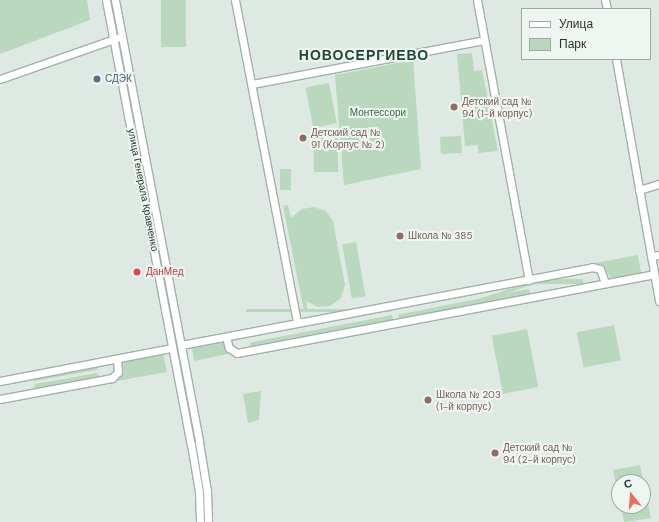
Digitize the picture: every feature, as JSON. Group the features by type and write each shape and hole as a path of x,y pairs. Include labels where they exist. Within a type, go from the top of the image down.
{"street":[{"name":"улица Генерала Кравченко","path":"106,0 197,477 200,522"},
{"name":"улица Генерала Кравченко","path":"115,0 205,476 208,522"},
{"path":"235,0 297,323"},
{"path":"477,0 529,280"},
{"path":"0,78 114,39 122,38"},
{"path":"252,84 484,40"},
{"path":"616,60 659,301"},
{"path":"639,190 659,184"},
{"path":"651,256 659,255"},
{"path":"181,345 596,267 602,271 605,283"},
{"path":"226,337 229,348 237,353 654,274"},
{"path":"0,381 172,348"},
{"path":"0,399 112,378 118,372 117,358"}],"green space":[{"path":"0,0 87,0 90,20 0,54"},
{"path":"161,0 186,0 186,47 161,47"},
{"path":"472,53 474,71 482,70 498,151 478,153 478,145 465,146 457,54"},
{"name":"Монтессори","path":"413,60 421,169 344,185 335,75"},
{"path":"329,83 337,123 313,128 305,88"},
{"path":"314,132 338,132 338,172 314,172"},
{"path":"461,136 462,153 441,154 440,137"},
{"path":"280,169 291,169 291,190 280,190"},
{"path":"288,205 291,218 302,209 314,207 326,211 333,221 345,285 341,298 330,306 318,307 306,301 308,310 304,311 283,206"},
{"path":"356,242 366,296 352,299 342,244"},
{"path":"638,255 641,273 611,278 602,265 596,263"},
{"path":"532,279 583,279 583,284 532,284"},
{"path":"528,283 529,286 401,327 401,324"},
{"path":"529,289 530,294 399,319 398,314"},
{"path":"246,309 391,309 391,312 246,312"},
{"path":"392,315 393,320 251,348 250,343"},
{"path":"614,325 621,360 584,368 577,332"},
{"path":"527,329 538,387 503,394 492,336"},
{"path":"220,342 225,345 228,354 194,361 192,347"},
{"path":"163,353 167,372 106,383 121,375 125,360"},
{"path":"98,365 97,370 34,381 32,378"},
{"path":"97,373 100,376 34,389 35,384"},
{"path":"261,391 259,420 248,423 243,394"},
{"path":"640,465 642,474 614,474 613,470"},
{"path":"622,514 650,514 651,518 624,522"}],"place":[{"name":"СДЭК","path":"97,79"},
{"name":"Детский сад № 94 (1-й корпус)","path":"454,107"},
{"name":"Детский сад № 91 (Корпус № 2)","path":"303,138"},
{"name":"Школа № 385","path":"400,236"},
{"name":"ДанМед","path":"137,272"},
{"name":"Школа № 203 (1-й корпус)","path":"428,400"},
{"name":"Детский сад № 94 (2-й корпус)","path":"495,453"}],"district":[{"name":"НОВОСЕРГИЕВО","path":"364,55"}]}
